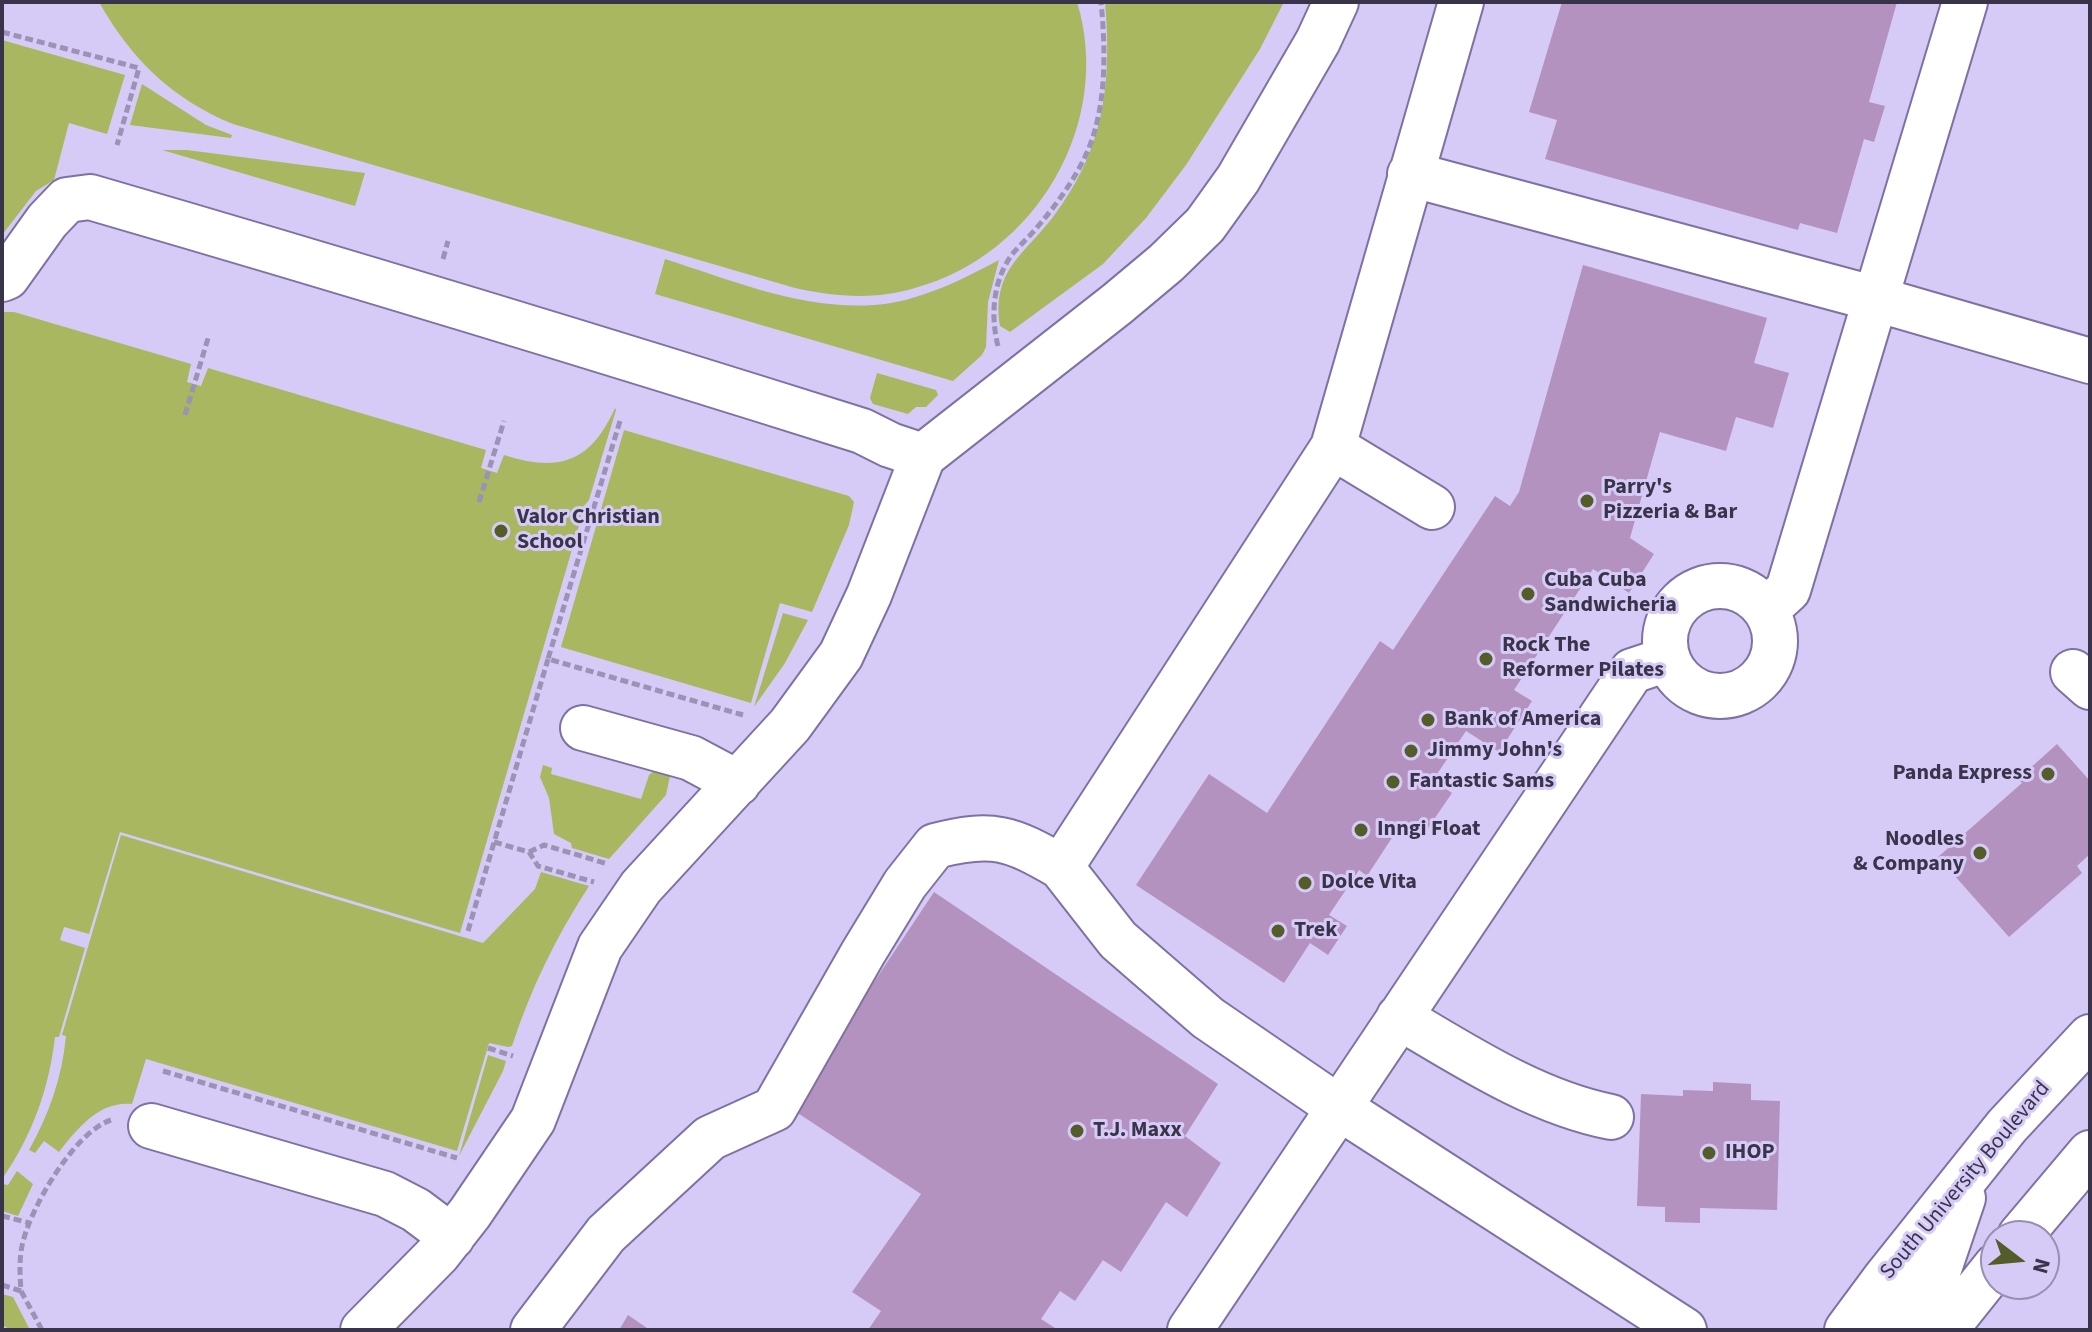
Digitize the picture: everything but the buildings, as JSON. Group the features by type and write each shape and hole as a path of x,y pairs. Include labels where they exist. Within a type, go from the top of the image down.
{"main road":[{"path":"363,1330 452,1237 533,1120 600,947 641,887 790,725 841,655 869,595 923,456 1117,304 1205,225 1238,179 1318,41 1336,2"},
{"path":"1061,867 1333,447 1461,2"},
{"path":"1766,610 1788,590 1965,2"},
{"path":"1410,174 1876,299 2090,361"},
{"path":"2,279 7,277 47,221 67,200 90,197 638,360 862,431 923,456"},
{"path":"1333,447 1432,507"},
{"path":"1725,586 1754,597 1766,610 1775,629 1775,654 1759,682 1727,697 1700,693 1684,683 1668,659 1665,635 1678,605 1688,596 1704,588 1725,586"},
{"path":"1190,1330 1632,671 1668,659"},
{"path":"583,728 691,758 738,783"},
{"path":"533,1330 606,1234 710,1138 774,1109 905,884 935,846 988,837 1021,844 1061,867 1118,940 1197,1008 1338,1107 1684,1330"},
{"path":"1399,1017 1495,1073 1585,1112 1611,1117"},
{"name":"South University Boulevard","path":"1847,1330 2007,1126 2090,1037"},
{"path":"151,1126 385,1194 416,1210 452,1237"},
{"path":"2033,1220 2090,1153"},
{"path":"1896,1330 1936,1278 1972,1169"},
{"path":"1945,1330 1980,1286"}],"path":[{"path":"999,349 994,332 995,296 1006,263 1063,194 1085,156 1092,134 1103,81 1101,2"},
{"path":"2,32 139,68 117,145"},
{"path":"185,415 209,335"},
{"path":"479,502 504,421"},
{"path":"468,931 620,421"},
{"path":"548,659 753,718"},
{"path":"494,842 529,852 544,845 610,864"},
{"path":"529,852 538,866 596,883"},
{"path":"488,1048 513,1056"},
{"path":"163,1071 462,1160"},
{"path":"42,1330 21,1291 19,1271 22,1245 46,1190 87,1135 107,1121 123,1118 151,1126"},
{"path":"2,1216 30,1223"},
{"path":"2,1285 21,1291"}],"green space":[{"path":"99,2 1077,2 1086,48 1084,93 1074,137 1055,178 1029,215 997,246 958,271 915,288 870,296 840,295 795,288 233,124 191,102 155,75 125,42"},
{"path":"1105,2 1284,2 1260,49 1186,165 1146,218 1103,264 1010,332 1000,326 999,307 1005,277 1069,194 1091,150 1097,130 1107,67"},
{"path":"2,40 125,75 107,134 69,123 54,180 36,191 2,235"},
{"path":"142,84 206,125 232,135 231,138 130,125"},
{"path":"162,150 187,150 365,173 355,206"},
{"path":"665,259 776,294 833,304 862,305 891,303 920,296 999,260 988,302 986,347 982,355 953,381 655,294"},
{"path":"2,312 14,312 191,364 187,382 201,386 208,368 486,450 481,468 497,473 504,455 541,463 571,458 595,441 616,410 585,505 460,933 120,832 89,934 64,927 60,940 85,948 59,1037 55,1037 38,1111 2,1179"},
{"path":"877,373 936,390 938,395 926,407 916,407 908,414 873,404 870,398"},
{"path":"624,430 849,496 854,502 849,525 812,612 780,603 751,703 561,647"},
{"path":"783,613 808,620 785,663 754,707"},
{"path":"543,765 552,768 551,774 641,799 649,775 654,771 670,776 666,795 609,859 572,848 571,843 554,834 549,798 540,777"},
{"path":"121,835 483,943 535,889 541,872 589,886 545,963 512,1046 489,1043 457,1151 146,1059 132,1104 120,1104 99,1112 82,1125 59,1152 44,1141 35,1153 29,1150 43,1123 58,1081 66,1036 62,1035"},
{"path":"488,1055 506,1061 459,1156"},
{"path":"17,1171 33,1184 18,1216 2,1211 2,1184 8,1185"},
{"path":"2,1294 13,1297 30,1330 11,1330 2,1325"}],"place":[{"name":"Parry's Pizzeria & Bar","path":"1587,501"},
{"name":"Valor Christian School","path":"501,531"},
{"name":"Cuba Cuba Sandwicheria","path":"1528,594"},
{"name":"Rock The Reformer Pilates","path":"1486,659"},
{"name":"Bank of America","path":"1428,720"},
{"name":"Jimmy John's","path":"1411,751"},
{"name":"Panda Express","path":"2048,774"},
{"name":"Fantastic Sams","path":"1393,782"},
{"name":"Inngi Float","path":"1361,830"},
{"name":"Noodles & Company","path":"1980,853"},
{"name":"Dolce Vita","path":"1305,883"},
{"name":"Trek","path":"1278,931"},
{"name":"T.J. Maxx","path":"1077,1131"},
{"name":"IHOP","path":"1709,1153"}]}
